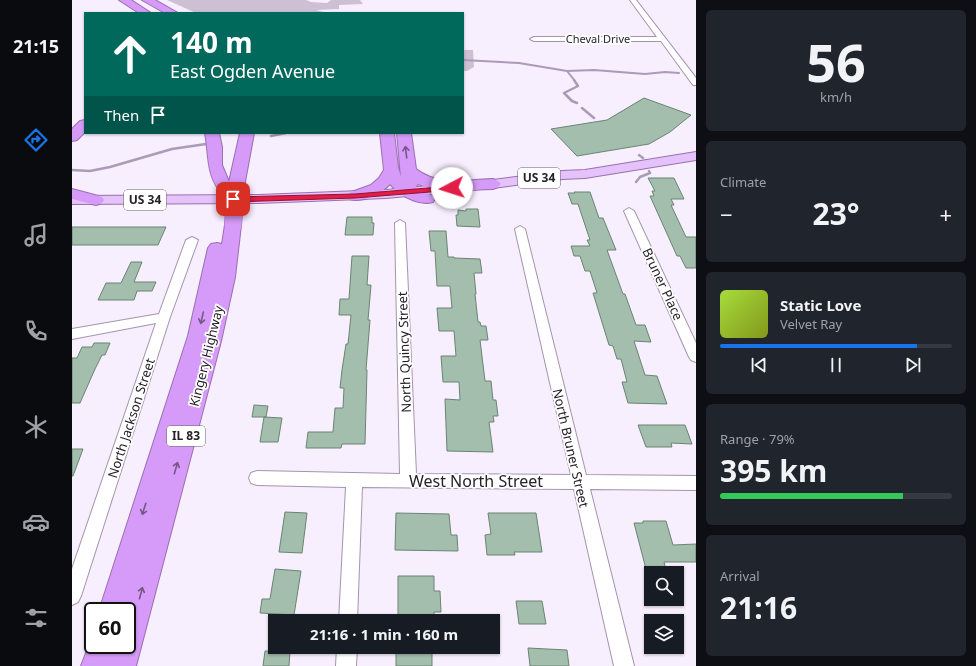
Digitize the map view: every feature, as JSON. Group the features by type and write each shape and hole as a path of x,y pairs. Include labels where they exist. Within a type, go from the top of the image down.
{"highway":[{"path":"113,0 129,12"},
{"path":"124,0 144,12"},
{"path":"140,0 158,12"},
{"path":"147,0 171,12"},
{"path":"72,118 84,118"},
{"path":"72,137 84,118"},
{"path":"212,134 215,147 215,165 230,187"},
{"name":"Kingery Highway","path":"221,134 230,187"},
{"name":"Kingery Highway","path":"136,612 211,341 226,277 227,225 237,134"},
{"path":"230,187 247,134"},
{"path":"387,134 390,171 403,197"},
{"path":"403,197 410,186 404,134"},
{"path":"355,196 366,193 378,187 386,181 390,171"},
{"path":"409,171 430,183 493,184"},
{"path":"72,194 96,200"},
{"path":"403,197 427,199"},
{"name":"Kingery Highway","path":"116,602 198,336 213,270 227,225"},
{"path":"96,666 100,654"},
{"name":"Kingery Highway","path":"121,666 124,654"}],"main road":[{"name":"US 34","path":"72,210 255,209 403,197 562,175 585,174 696,156"},
{"name":"US 34","path":"427,199 528,188 576,179 585,174"},
{"name":"US 34","path":"72,200 259,199 355,196 403,197"}],"street":[{"path":"633,0 696,83"},
{"name":"Cheval Drive","path":"534,39 662,39"},
{"name":"Bruner Place","path":"629,211 696,357"},
{"name":"North Quincy Street","path":"400,223 408,481"},
{"name":"North Bruner Street","path":"520,229 624,666"},
{"name":"North Jackson Street","path":"72,596 77,569 192,240"},
{"path":"72,334 164,317"},
{"name":"West North Street","path":"257,478 408,481 696,483"},
{"path":"348,614 354,480"},
{"path":"346,666 347,654"}],"shaded area":[{"path":"167,0 306,0 311,2 327,3 331,0 360,0 363,4 339,5 339,9 316,10 323,12 194,12"},
{"path":"464,50 473,50 474,67 467,71 464,71"}],"building":[{"path":"644,98 691,115 670,132 649,144 577,156 551,129 607,120"},
{"path":"648,178 674,178 684,199 671,199 674,205 671,205 686,237 696,237 696,268 686,268 680,256 677,256 650,196 654,196 652,191 655,191"},
{"path":"574,192 590,192 599,218 603,218 616,250 607,250 623,294 625,294 636,325 645,325 651,342 634,341 645,375 657,376 667,404 628,403 622,382 627,382 621,359 617,359 613,346 609,345 593,293 597,293 590,271 585,271 580,256 574,256 571,246 590,246 587,240 590,240 578,204 572,204 568,193 575,193"},
{"path":"466,209 478,209 480,227 457,226 456,215 458,215 458,210 466,211"},
{"path":"347,217 372,217 372,223 374,223 373,235 345,235"},
{"path":"72,227 166,227 158,245 72,245"},
{"path":"429,231 446,231 448,257 480,259 482,273 474,273 475,294 478,322 480,322 481,326 486,326 488,340 480,340 485,381 491,381 493,400 496,400 498,416 493,416 494,422 489,422 493,452 447,451 445,399 460,400 459,382 443,382 441,356 456,356 454,331 439,331 437,308 452,308 450,286 437,286 435,251 431,251"},
{"path":"352,256 369,256 367,285 371,285 366,370 365,444 342,444 341,448 306,448 308,432 333,432 335,408 343,408 344,388 340,388 346,344 348,344 351,315 339,315 340,299 349,299"},
{"path":"131,262 142,262 134,282 156,282 152,291 137,291 134,300 98,300 106,283 121,283"},
{"path":"94,343 110,343 105,355 102,355 95,369 80,403 72,403 72,358 77,358 82,347 92,347"},
{"path":"254,405 268,406 266,417 252,417"},
{"path":"264,417 282,418 278,442 260,442"},
{"path":"638,425 685,425 692,444 671,443 672,447 646,447"},
{"path":"72,449 83,449 73,476 72,476"},
{"path":"285,512 307,513 302,553 279,552"},
{"path":"396,513 449,514 451,535 457,535 458,551 395,550"},
{"path":"488,513 536,513 542,552 514,552 515,555 487,555 485,535 491,534"},
{"path":"643,521 666,521 673,545 696,544 696,562 664,562 665,566 645,566 634,523 643,523"},
{"path":"275,569 301,571 294,614 260,613 262,599 270,599"},
{"path":"398,576 434,576 434,591 440,591 441,612 434,612 434,614 398,614"},
{"path":"516,601 542,601 546,624 519,624"},
{"path":"528,648 567,650 569,666 530,666"},
{"path":"265,651 268,651 268,654 290,654 289,666 263,666"},
{"path":"396,654 432,654 432,666 396,666"}],"waterway":[{"path":"464,60 519,63 567,71"},
{"path":"567,71 594,70 645,74 665,72 679,73"},
{"path":"567,71 575,81"},
{"path":"574,80 578,86 564,93 572,101 577,103"},
{"path":"582,108 594,118"},
{"path":"271,136 281,134"},
{"path":"72,170 90,171 110,167 172,149 206,144"},
{"path":"639,155 643,158"},
{"path":"636,182 640,177 650,173 649,171"}],"route":[{"path":"233,199 355,196 452,188"}]}
